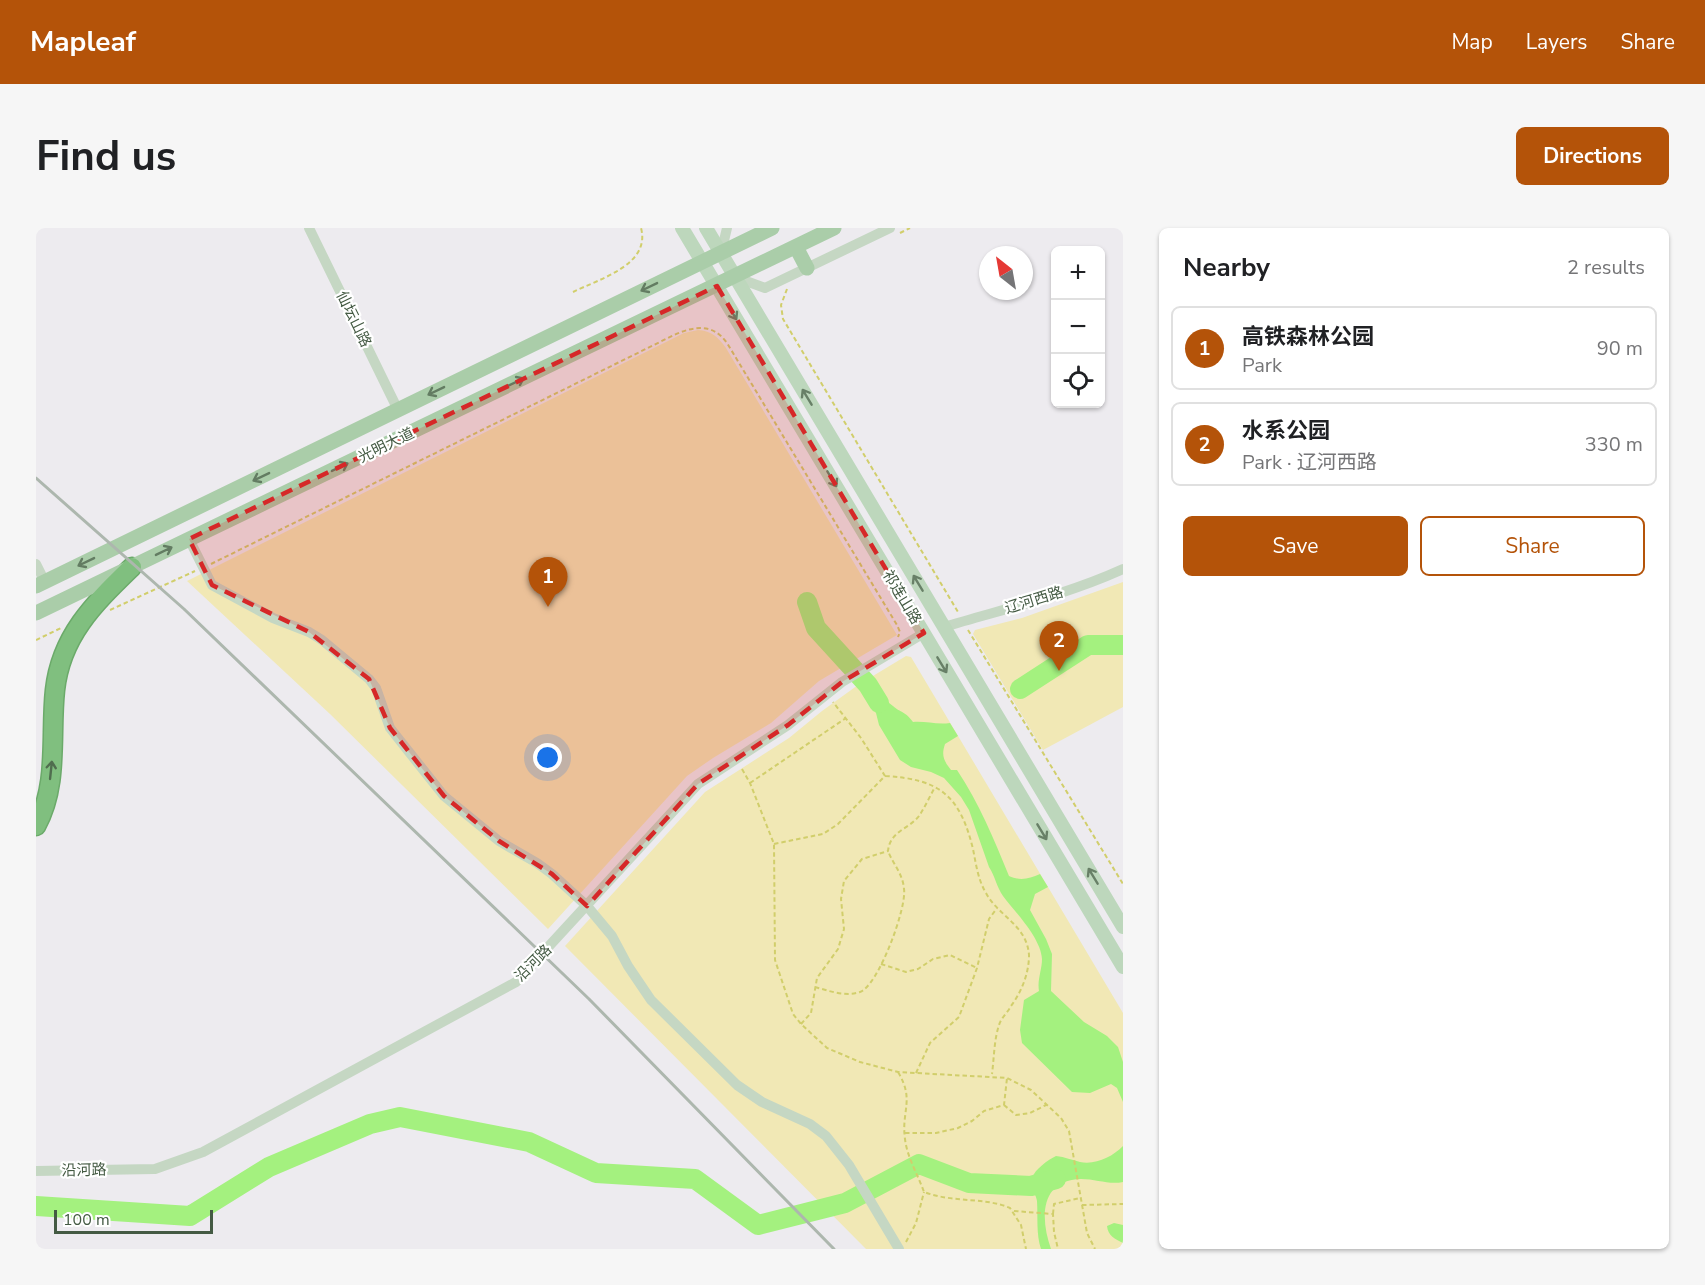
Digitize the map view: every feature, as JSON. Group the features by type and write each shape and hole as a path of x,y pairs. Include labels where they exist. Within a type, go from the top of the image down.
{"highway":[{"path":"36,826 42,814 49,786 55,688 65,650 78,624 95,602 132,567"}],"main road":[{"name":"祁连山路","path":"682,228 1123,967"},
{"name":"祁连山路","path":"706,228 1123,927"},
{"name":"光明大道","path":"40,584 772,228"},
{"name":"光明大道","path":"36,613 834,228"},
{"path":"796,247 807,268"}],"street":[{"name":"仙坛山路","path":"309,228 398,410"},
{"path":"721,253 727,228"},
{"path":"735,277 765,288 890,228"},
{"path":"189,539 212,585 273,618 309,632 369,679 376,688 390,728 444,796 499,841 537,862 588,906 612,936 628,966 651,1000 737,1085 762,1102 810,1124 826,1136 859,1181 900,1249"},
{"path":"36,564 40,584"},
{"name":"辽河西路","path":"944,627 1036,601 1123,570"},
{"name":"沿河路","path":"36,1171 155,1169 202,1152 516,982 698,784 788,726 826,693 924,633"}],"path":[{"path":"573,292 628,265 642,246 641,228"},
{"path":"792,286 786,290 783,299 783,319 1123,884"},
{"path":"109,610 203,568 674,335 696,327 709,328 722,336 733,353 897,625 900,632 897,639"},
{"path":"36,640 66,626 78,624"},
{"path":"826,693 861,738 885,776"},
{"path":"750,783 846,718"},
{"path":"736,759 750,783 774,844 775,960 793,1014 827,1048 860,1062 898,1072 1007,1078 1031,1090 1061,1118 1069,1131 1087,1233 1095,1249"},
{"path":"774,844 823,834 838,824 885,776 905,777 942,790 954,803 962,818 986,894 997,908 1015,923 1024,937 1029,953 1027,973 1016,999 999,1024 992,1076"},
{"path":"815,987 836,993 858,993 867,989 874,979 903,910 905,890 902,875 888,850 889,844 898,832 917,818 935,787"},
{"path":"801,1024 811,1013 817,978 838,949 844,929 841,899 844,881 862,859 888,850"},
{"path":"916,1073 930,1043 959,1017 978,968 989,919 997,908"},
{"path":"880,964 906,972 918,969 933,959 950,955 978,968"},
{"path":"898,1072 903,1081 908,1102 905,1141 924,1192 916,1223 900,1249"},
{"path":"1004,1105 1007,1078"},
{"path":"905,1133 936,1133 958,1128 972,1121 984,1111 1004,1105"},
{"path":"1004,1105 1016,1115 1030,1113 1047,1105"},
{"path":"924,1192 939,1197 1004,1205 1013,1211 1024,1232 1026,1249"},
{"path":"1058,1249 1054,1232 1054,1204 1080,1198"},
{"path":"1082,1205 1123,1204"},
{"path":"1013,1211 1053,1214"}],"highlighted area":[{"path":"717,286 924,633 842,682 788,725 698,784 587,906 552,874 499,841 444,796 390,728 369,679 309,632 212,585 189,539"}],"shaded area":[{"path":"698,330 714,335 726,348 897,635 819,681 771,723 687,776 548,929 330,714 187,581 684,333"},
{"path":"1123,582 1123,707 1043,750 973,634 975,630 1022,618"},
{"path":"906,656 911,657 1123,1013 1123,1249 866,1249 565,946 705,792 789,738 858,685"},
{"path":"872,676 886,700 913,722 950,723 958,736 945,744 943,755 945,761 951,770 957,770 972,795 1009,876 1024,879 1040,874 1048,887 1035,894 1030,910 1052,954 1051,991 1084,1022 1107,1036 1118,1047 1123,1062 1123,1102 1117,1088 1111,1084 1090,1093 1072,1092 1022,1043 1020,1030 1024,1000 1039,991 1041,951 1027,926 1001,893 989,867 969,810 961,797 944,778 911,767 900,760 879,725 876,713 858,685"},
{"path":"1123,1146 1123,1182 1081,1179 1067,1181 1057,1186 1051,1193 1046,1203 1045,1225 1051,1249 1041,1249 1037,1201 1031,1184 1036,1171 1056,1156 1086,1163 1109,1157"},
{"path":"1114,1223 1123,1225 1123,1243 1110,1235 1107,1226"}],"waterway":[{"path":"807,602 816,628 868,685 879,703"},
{"path":"1020,689 1088,645 1123,645"},
{"path":"36,1206 190,1216 269,1167 370,1124 400,1117 529,1142 596,1173 695,1179 758,1225 845,1203 919,1164 969,1183 1031,1186 1056,1179"}],"railway":[{"path":"36,478 184,609 589,999 834,1249"}],"place":[{"name":"高铁森林公园","path":"548,607"},
{"name":"水系公园","path":"1059,671"}]}
